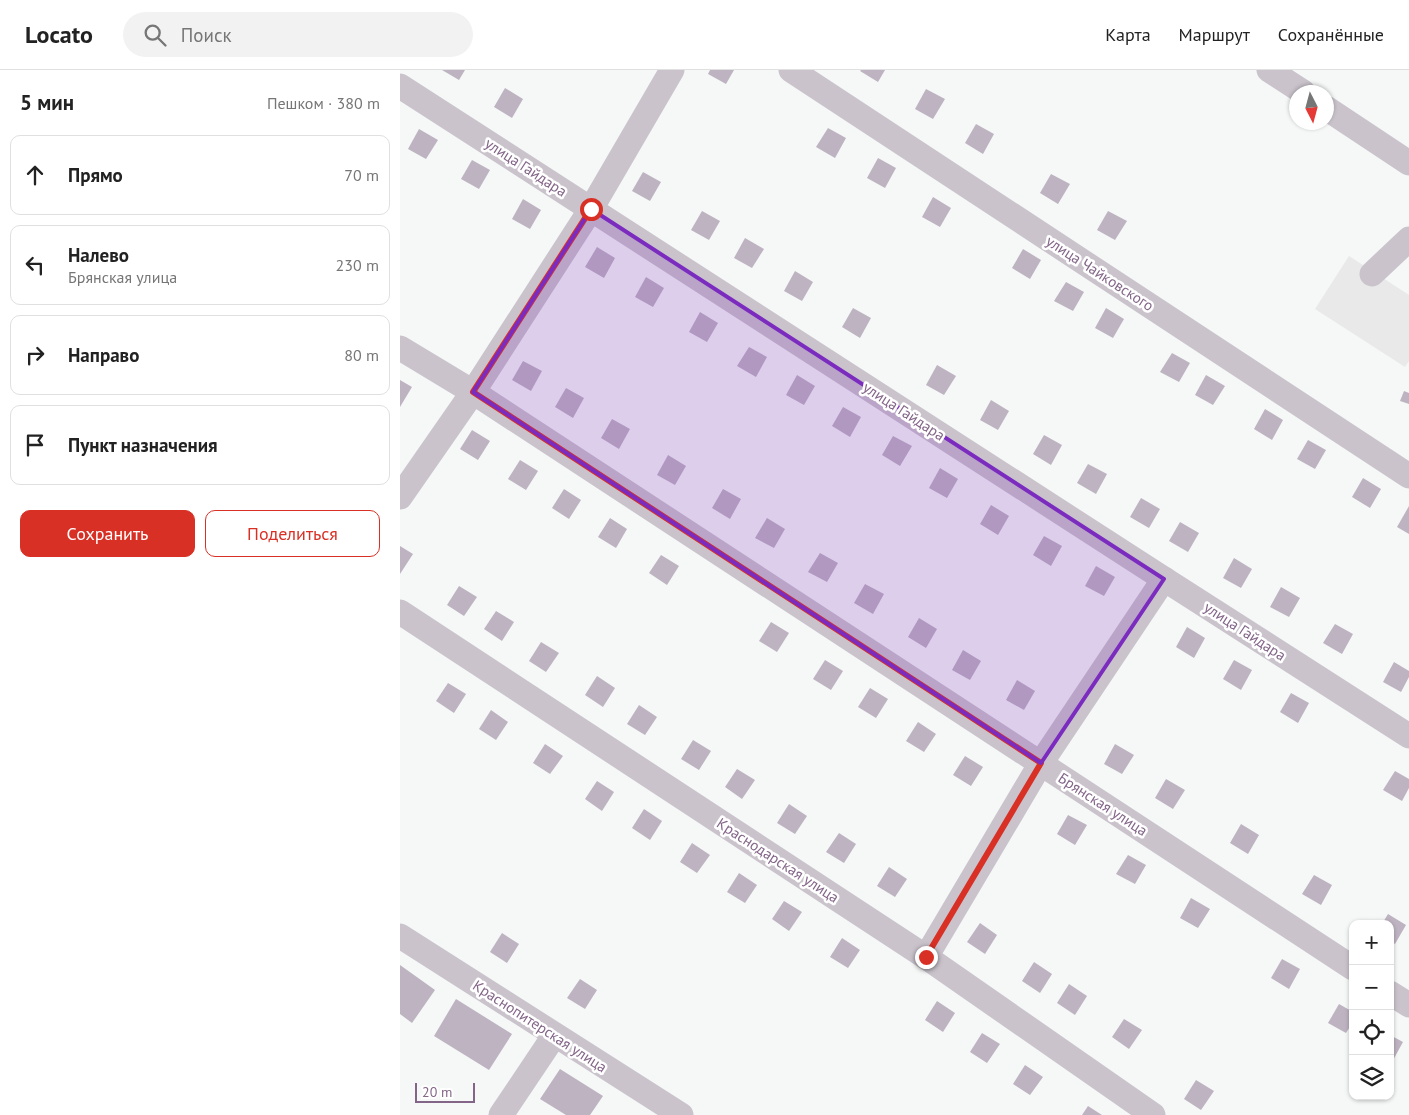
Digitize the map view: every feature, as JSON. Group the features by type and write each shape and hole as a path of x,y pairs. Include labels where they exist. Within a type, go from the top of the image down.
{"street":[{"path":"400,498 473,392 591,209 672,70"},
{"name":"улица Чайковского","path":"791,70 1409,476"},
{"path":"1269,70 1292,85"},
{"name":"улица Гайдара","path":"400,86 1409,736"},
{"path":"1334,113 1409,163"},
{"path":"1372,274 1409,238"},
{"name":"Брянская улица","path":"400,348 473,392 1349,965"},
{"path":"926,957 1041,763 1164,579"},
{"name":"Краснодарская улица","path":"400,612 926,957 1152,1115"},
{"name":"Краснопитерская улица","path":"400,936 554,1036 681,1115"},
{"path":"1394,996 1409,1005"},
{"path":"501,1115 554,1036"}],"highlighted area":[{"path":"591,209 1164,579 1041,763 473,392"}],"shaded area":[{"path":"1349,256 1409,295 1409,361 1405,367 1315,309"}],"building":[{"path":"442,70 465,70 459,80"},
{"path":"710,70 734,70 726,84 708,74"},
{"path":"861,70 885,70 878,82"},
{"path":"505,88 523,99 512,118 494,107"},
{"path":"926,89 945,99 933,119 915,109"},
{"path":"976,124 994,134 983,154 965,143"},
{"path":"828,128 846,138 835,158 816,147"},
{"path":"419,129 438,140 426,159 408,149"},
{"path":"878,158 896,168 885,188 867,178"},
{"path":"472,160 490,170 479,189 461,179"},
{"path":"643,172 661,182 650,201 632,191"},
{"path":"1051,174 1070,184 1058,204 1040,193"},
{"path":"933,197 951,208 940,227 922,217"},
{"path":"523,199 541,210 530,229 512,219"},
{"path":"702,211 720,221 709,240 691,230"},
{"path":"1108,211 1127,221 1115,240 1097,230"},
{"path":"745,238 764,249 752,268 734,258"},
{"path":"597,247 615,258 604,278 585,267"},
{"path":"1023,249 1041,260 1030,279 1012,268"},
{"path":"795,271 813,282 802,301 784,291"},
{"path":"646,277 664,288 653,307 635,297"},
{"path":"1066,282 1084,292 1073,311 1054,301"},
{"path":"853,308 871,318 860,338 842,327"},
{"path":"1106,308 1124,319 1113,338 1095,328"},
{"path":"700,312 718,323 707,342 689,332"},
{"path":"749,347 767,357 756,377 737,366"},
{"path":"1172,353 1190,363 1179,382 1160,372"},
{"path":"523,361 542,371 531,391 512,380"},
{"path":"937,365 956,376 944,395 926,385"},
{"path":"797,375 815,386 804,405 786,395"},
{"path":"1206,375 1225,386 1213,405 1195,395"},
{"path":"400,380 412,387 400,407"},
{"path":"566,388 584,398 573,418 555,407"},
{"path":"1404,391 1409,393 1409,404 1400,401"},
{"path":"991,400 1009,411 998,430 980,420"},
{"path":"843,407 861,417 850,437 832,426"},
{"path":"1265,409 1283,420 1272,440 1254,429"},
{"path":"612,419 630,429 619,449 601,438"},
{"path":"472,430 490,441 478,460 460,449"},
{"path":"1044,435 1062,445 1051,465 1033,454"},
{"path":"893,436 912,446 900,466 882,455"},
{"path":"1308,440 1326,450 1315,469 1297,459"},
{"path":"668,455 686,466 675,485 657,475"},
{"path":"520,460 538,471 526,490 508,479"},
{"path":"1088,464 1107,474 1096,494 1077,483"},
{"path":"940,468 958,479 947,498 929,488"},
{"path":"1363,478 1381,489 1370,508 1352,497"},
{"path":"564,489 581,500 569,519 552,508"},
{"path":"723,489 741,499 730,519 712,508"},
{"path":"1141,498 1160,509 1149,528 1130,517"},
{"path":"991,505 1009,516 998,535 980,524"},
{"path":"1409,506 1409,534 1397,527"},
{"path":"610,518 627,529 616,548 598,537"},
{"path":"767,518 785,529 774,548 755,538"},
{"path":"1180,522 1199,533 1188,552 1169,541"},
{"path":"1044,536 1062,546 1051,566 1033,555"},
{"path":"400,546 413,554 400,574"},
{"path":"820,553 838,563 827,582 808,572"},
{"path":"661,555 679,566 667,585 649,573"},
{"path":"1234,558 1252,569 1241,588 1223,578"},
{"path":"1096,566 1115,577 1104,596 1085,586"},
{"path":"865,584 884,594 873,614 854,603"},
{"path":"459,586 477,597 464,616 447,605"},
{"path":"1281,587 1300,598 1289,617 1270,607"},
{"path":"496,611 514,622 502,641 484,629"},
{"path":"919,618 937,629 926,648 908,637"},
{"path":"771,622 789,633 777,652 759,641"},
{"path":"1335,624 1353,634 1342,654 1323,643"},
{"path":"1187,627 1205,638 1194,658 1176,647"},
{"path":"541,642 559,653 546,672 529,661"},
{"path":"963,650 981,661 970,680 952,670"},
{"path":"825,660 843,671 831,690 813,679"},
{"path":"1234,660 1252,670 1241,690 1223,679"},
{"path":"1394,662 1409,671 1409,677 1401,692 1383,682"},
{"path":"597,676 615,688 603,707 585,695"},
{"path":"1017,680 1035,691 1024,710 1006,700"},
{"path":"448,683 466,694 454,713 436,701"},
{"path":"870,688 888,699 876,718 858,707"},
{"path":"1291,693 1309,703 1298,723 1280,712"},
{"path":"639,705 657,717 645,735 627,724"},
{"path":"491,710 508,722 496,740 479,729"},
{"path":"918,722 936,734 924,752 906,741"},
{"path":"693,740 711,751 699,770 681,759"},
{"path":"545,744 563,756 550,774 533,763"},
{"path":"1115,744 1134,755 1122,774 1104,764"},
{"path":"965,756 983,767 971,786 953,775"},
{"path":"737,769 755,780 742,799 725,787"},
{"path":"1395,771 1409,779 1409,788 1402,801 1383,790"},
{"path":"1166,779 1185,790 1173,809 1155,798"},
{"path":"597,781 614,792 602,811 585,799"},
{"path":"789,804 807,816 795,834 777,823"},
{"path":"644,809 662,821 650,840 632,828"},
{"path":"1068,815 1087,825 1075,845 1057,834"},
{"path":"1241,824 1259,835 1248,854 1230,843"},
{"path":"839,833 856,844 844,863 826,852"},
{"path":"692,843 710,855 697,873 680,862"},
{"path":"1128,855 1146,865 1135,884 1116,874"},
{"path":"889,867 907,879 895,897 877,886"},
{"path":"739,873 757,885 745,903 727,892"},
{"path":"1314,875 1332,885 1321,905 1302,894"},
{"path":"1191,898 1210,909 1198,928 1180,918"},
{"path":"784,901 802,912 789,931 772,919"},
{"path":"1388,914 1406,925 1395,944 1394,920 1384,920"},
{"path":"980,923 997,935 985,954 967,942"},
{"path":"502,933 519,944 507,963 490,952"},
{"path":"842,938 860,950 848,968 830,957"},
{"path":"1282,959 1300,969 1289,989 1271,978"},
{"path":"1034,962 1052,974 1040,993 1022,981"},
{"path":"400,965 435,990 412,1023 400,1014"},
{"path":"580,979 597,990 585,1009 567,998"},
{"path":"1069,984 1087,996 1075,1015 1057,1003"},
{"path":"456,999 512,1034 489,1070 434,1036"},
{"path":"937,1001 955,1013 943,1032 925,1020"},
{"path":"1339,1004 1349,1010 1349,1028 1346,1033 1328,1023"},
{"path":"1124,1019 1142,1030 1129,1049 1112,1037"},
{"path":"982,1033 1000,1044 987,1063 970,1052"},
{"path":"1394,1037 1403,1042 1394,1058"},
{"path":"1025,1065 1043,1077 1030,1095 1013,1084"},
{"path":"560,1069 603,1096 590,1115 566,1115 540,1099"},
{"path":"1196,1080 1214,1091 1201,1110 1184,1099"},
{"path":"1088,1106 1102,1115 1082,1115"}],"route":[{"path":"591,209 473,392 1041,763 926,957"}]}
